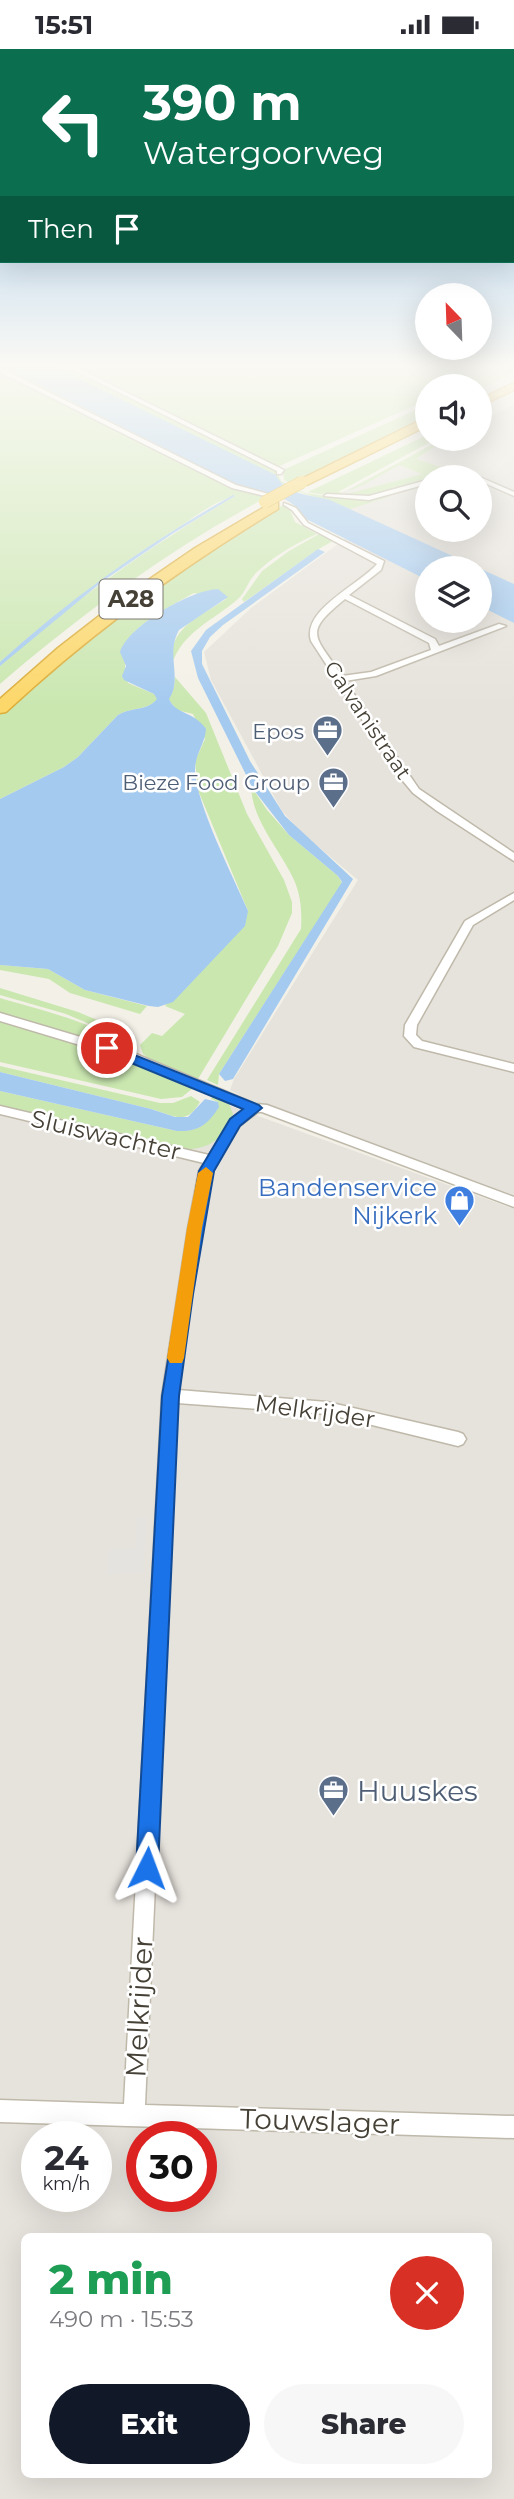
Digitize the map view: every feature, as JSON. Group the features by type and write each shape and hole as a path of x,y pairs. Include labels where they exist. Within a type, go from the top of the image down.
{"highway":[{"name":"A28","path":"0,693 66,636 178,555 315,479"},
{"name":"A28","path":"306,484 316,479"},
{"name":"A28","path":"0,708 48,664 128,601 273,502"}],"street":[{"path":"219,479 273,502"},
{"path":"327,496 369,498 415,485"},
{"path":"492,485 514,494"},
{"name":"Galvanistraat","path":"273,502 295,509 306,524 380,563 317,618 312,632 403,775 416,791 514,858"},
{"path":"345,596 432,641 435,650"},
{"path":"341,679 373,674 502,626"},
{"path":"514,896 469,923 411,1025 410,1036 418,1044 514,1068"},
{"path":"0,1017 127,1055 254,1108 263,1108 514,1202"},
{"name":"Melkrijder","path":"134,2115 170,1396 202,1188 211,1160 235,1123 254,1108"},
{"name":"Sluiswachter","path":"0,1110 211,1160"},
{"name":"Melkrijder","path":"170,1396 327,1408 458,1439"},
{"name":"Touwslager","path":"0,2111 514,2127"}],"shaded area":[{"path":"367,479 415,479 415,540 346,508 331,498"},
{"path":"492,479 514,479 514,585 492,575 492,556 451,556 420,542 492,542"},
{"path":"346,538 415,571 415,633 492,633 492,608 514,618 514,1198 251,1101 230,1090 234,1079 358,880 303,834 282,811 211,680 204,652 251,608"},
{"path":"0,1098 162,1133 225,1104 514,1209 514,2499 0,2499"},
{"path":"137,1518 147,1518 143,1573 107,1574 109,1549 135,1549"}],"green space":[{"path":"0,479 256,479 238,490 269,496 163,559 96,607 0,684 0,666 84,596 173,534 235,496 206,509 109,574 0,662"},
{"path":"276,479 305,493 346,499 391,496 350,509 297,491"},
{"path":"284,479 301,479 292,484"},
{"path":"334,479 361,479 338,492 344,492 321,494 308,492"},
{"path":"373,479 355,488 346,491"},
{"path":"402,479 415,479 415,484 377,495 343,495"},
{"path":"283,505 290,510 295,522 317,534 286,550 257,572 238,599 183,643 172,664 172,651 180,632 226,599 194,593 145,623 133,634 127,645 125,658 128,683 154,694 158,699 149,705 118,715 78,757 64,767 0,799 0,714 80,642 124,608"},
{"path":"319,534 333,541 244,602 242,599 262,571"},
{"path":"175,677 206,713 247,814 284,880 292,902 292,913 278,946 198,1079 149,1059 143,1054 140,1045 152,1033 162,1036 185,1014 165,1006 248,911 198,790 195,761 205,739 193,714 177,710 168,699"},
{"path":"251,786 289,835 338,876 342,883 219,1074 218,1085 207,1080 301,929 296,886 261,823"},
{"path":"0,965 48,969 85,990 147,1006 140,1014 70,993 49,979 0,970"},
{"path":"0,988 78,1012 131,1034 134,1039 129,1041 66,1014 0,995"},
{"path":"0,998 85,1024 125,1047 120,1048 0,1014"},
{"path":"0,1022 97,1048 192,1085 193,1088 182,1097 161,1099 0,1062"},
{"path":"0,1066 160,1103 173,1103 191,1096 200,1102 195,1110 184,1117 178,1117 0,1072"},
{"path":"0,1091 177,1131 198,1128 207,1121 218,1102 211,1099 214,1094 228,1101 233,1114 226,1130 215,1141 200,1148 183,1149 0,1105"}],"water":[{"path":"224,479 278,479 292,490 330,500 415,539 415,542 422,542 453,556 415,556 415,574 304,518 293,504 267,493 239,487"},
{"path":"235,496 172,534 103,581 0,666 0,662 27,638 83,593 171,532"},
{"path":"318,549 325,552 223,625 210,637 202,651 202,664 250,761 285,816 353,879 233,1079 225,1081 219,1074 342,882 289,835 253,789 198,678 191,651 206,630"},
{"path":"492,574 514,584 514,623 492,612"},
{"path":"218,589 228,597 179,630 174,648 173,691 169,699 176,708 196,719 206,729 195,764 197,784 208,820 248,911 245,926 173,1002 158,1007 85,990 48,969 0,965 0,799 64,767 78,757 118,715 153,703 157,699 154,694 124,680 122,676 126,666 120,652 135,631 162,611 193,595"},
{"path":"0,1072 175,1117 188,1117 205,1099 218,1102 219,1107 202,1126 177,1131 0,1091"}],"slow traffic":[{"path":"176,1358 206,1173"}],"place":[{"name":"Epos","path":"327,758"},
{"name":"Bieze Food Group","path":"333,809"},
{"name":"Bandenservice Nijkerk","path":"460,1228"},
{"name":"Huuskes","path":"334,1818"}],"route":[{"path":"107,1048 254,1108 235,1123 206,1171 184,1294 170,1396 147,1868"}]}
